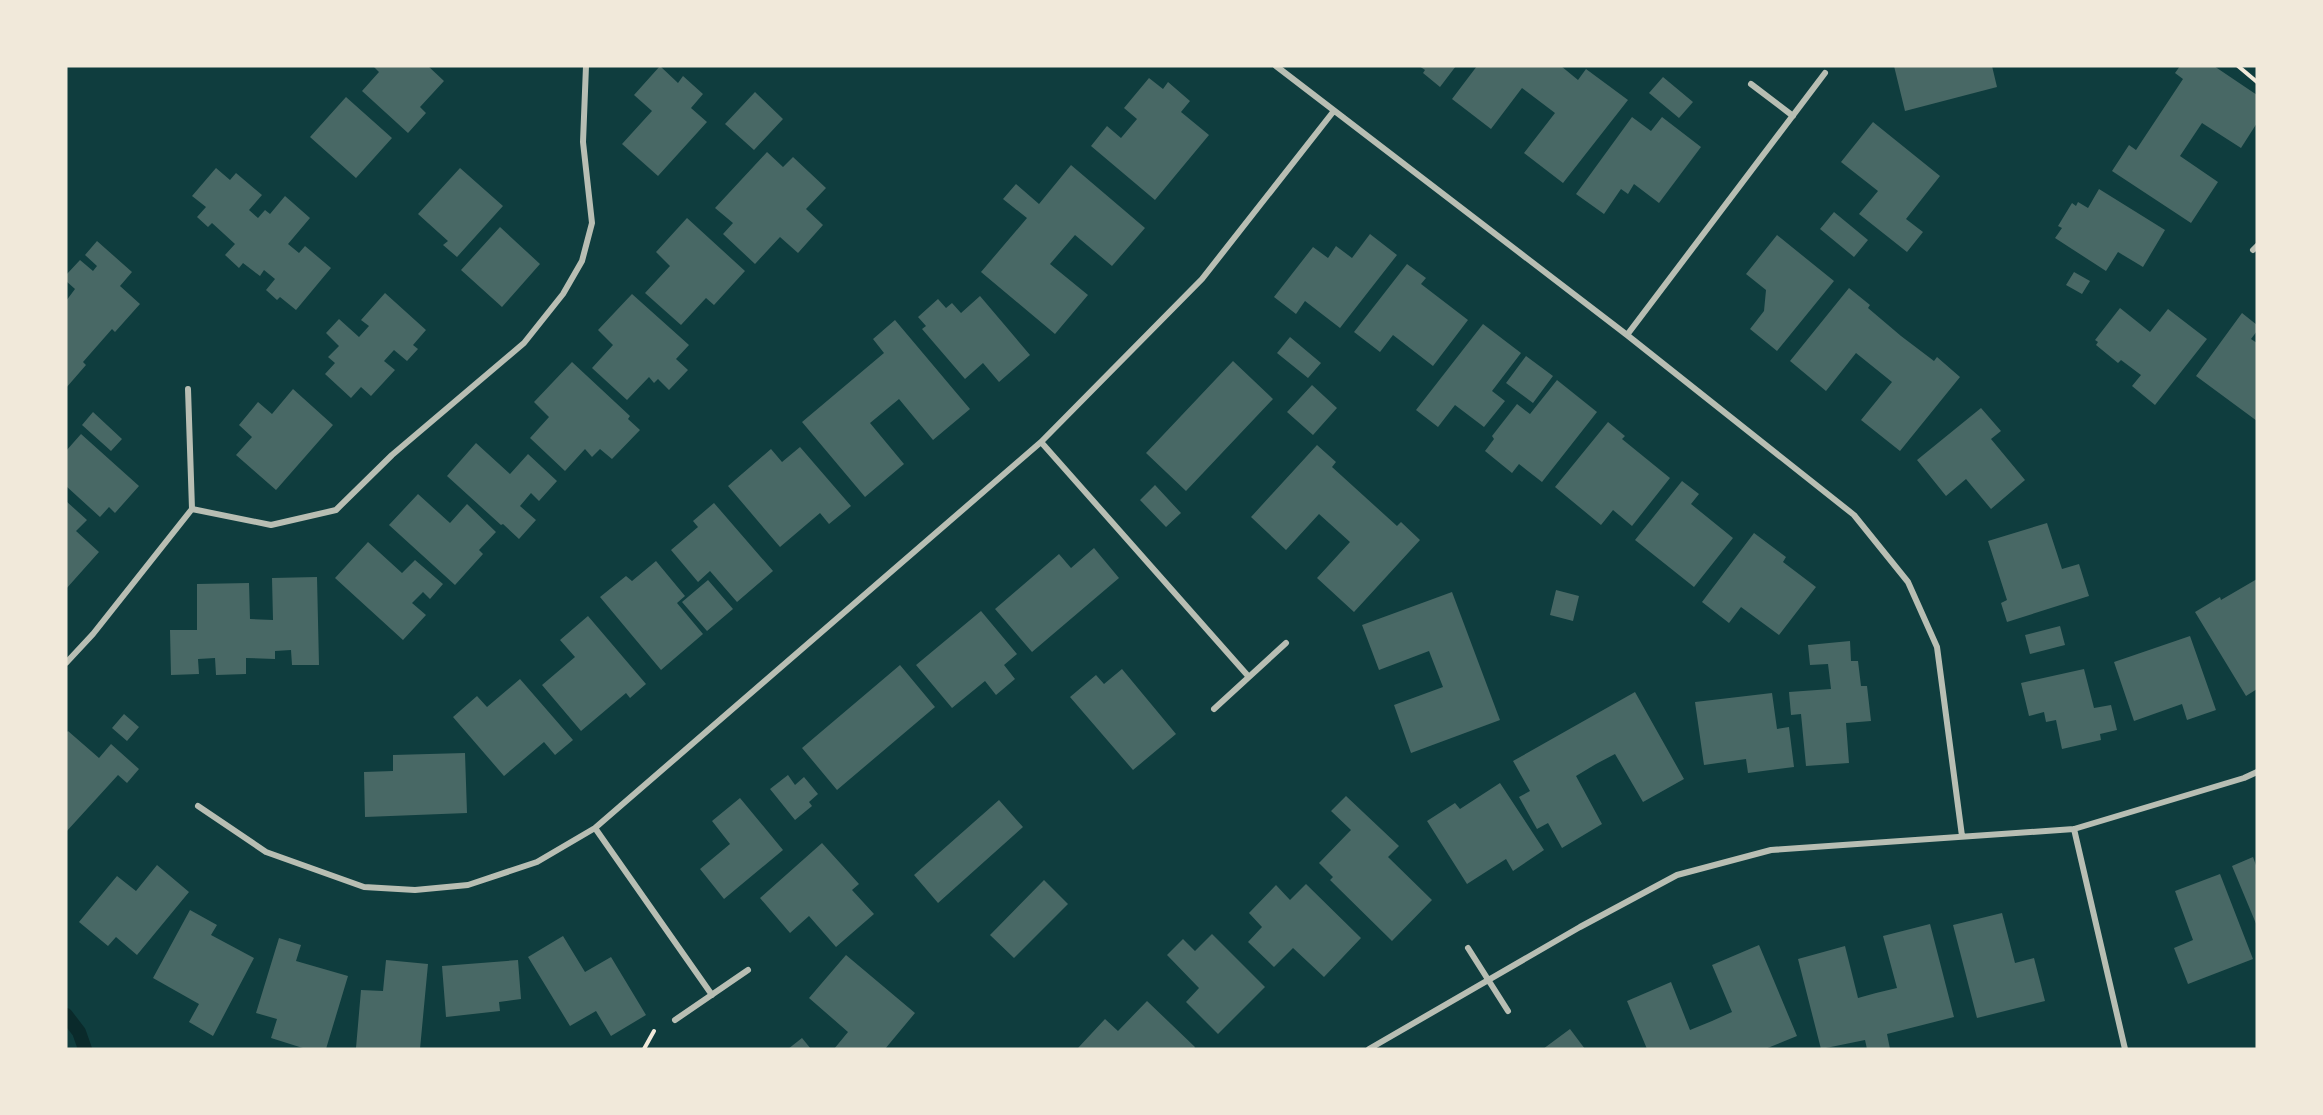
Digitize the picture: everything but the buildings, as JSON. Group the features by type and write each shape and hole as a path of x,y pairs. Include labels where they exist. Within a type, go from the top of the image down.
{"street":[{"path":"192,509 271,525 336,510 392,455 525,343 563,294 582,261 592,223 583,142 586,66"},
{"path":"1276,66 1333,112 1627,335 1854,515 1908,582 1937,647 1962,836"},
{"path":"1627,335 1825,73"},
{"path":"1751,84 1792,116"},
{"path":"198,806 266,852 364,887 415,890 468,885 537,862 596,828 1041,442 1202,279 1333,112"},
{"path":"66,663 93,634 192,509 188,389"},
{"path":"1041,442 1249,677"},
{"path":"1214,709 1286,643"},
{"path":"1369,1049 1580,927 1677,875 1771,850 2074,829 2244,778 2257,772"},
{"path":"596,828 712,994"},
{"path":"2074,829 2125,1049"},
{"path":"1468,948 1508,1011"},
{"path":"675,1020 748,970"}],"path":[{"path":"2238,66 2257,82"}],"waterway":[{"path":"66,1015 79,1032 85,1049"}]}
